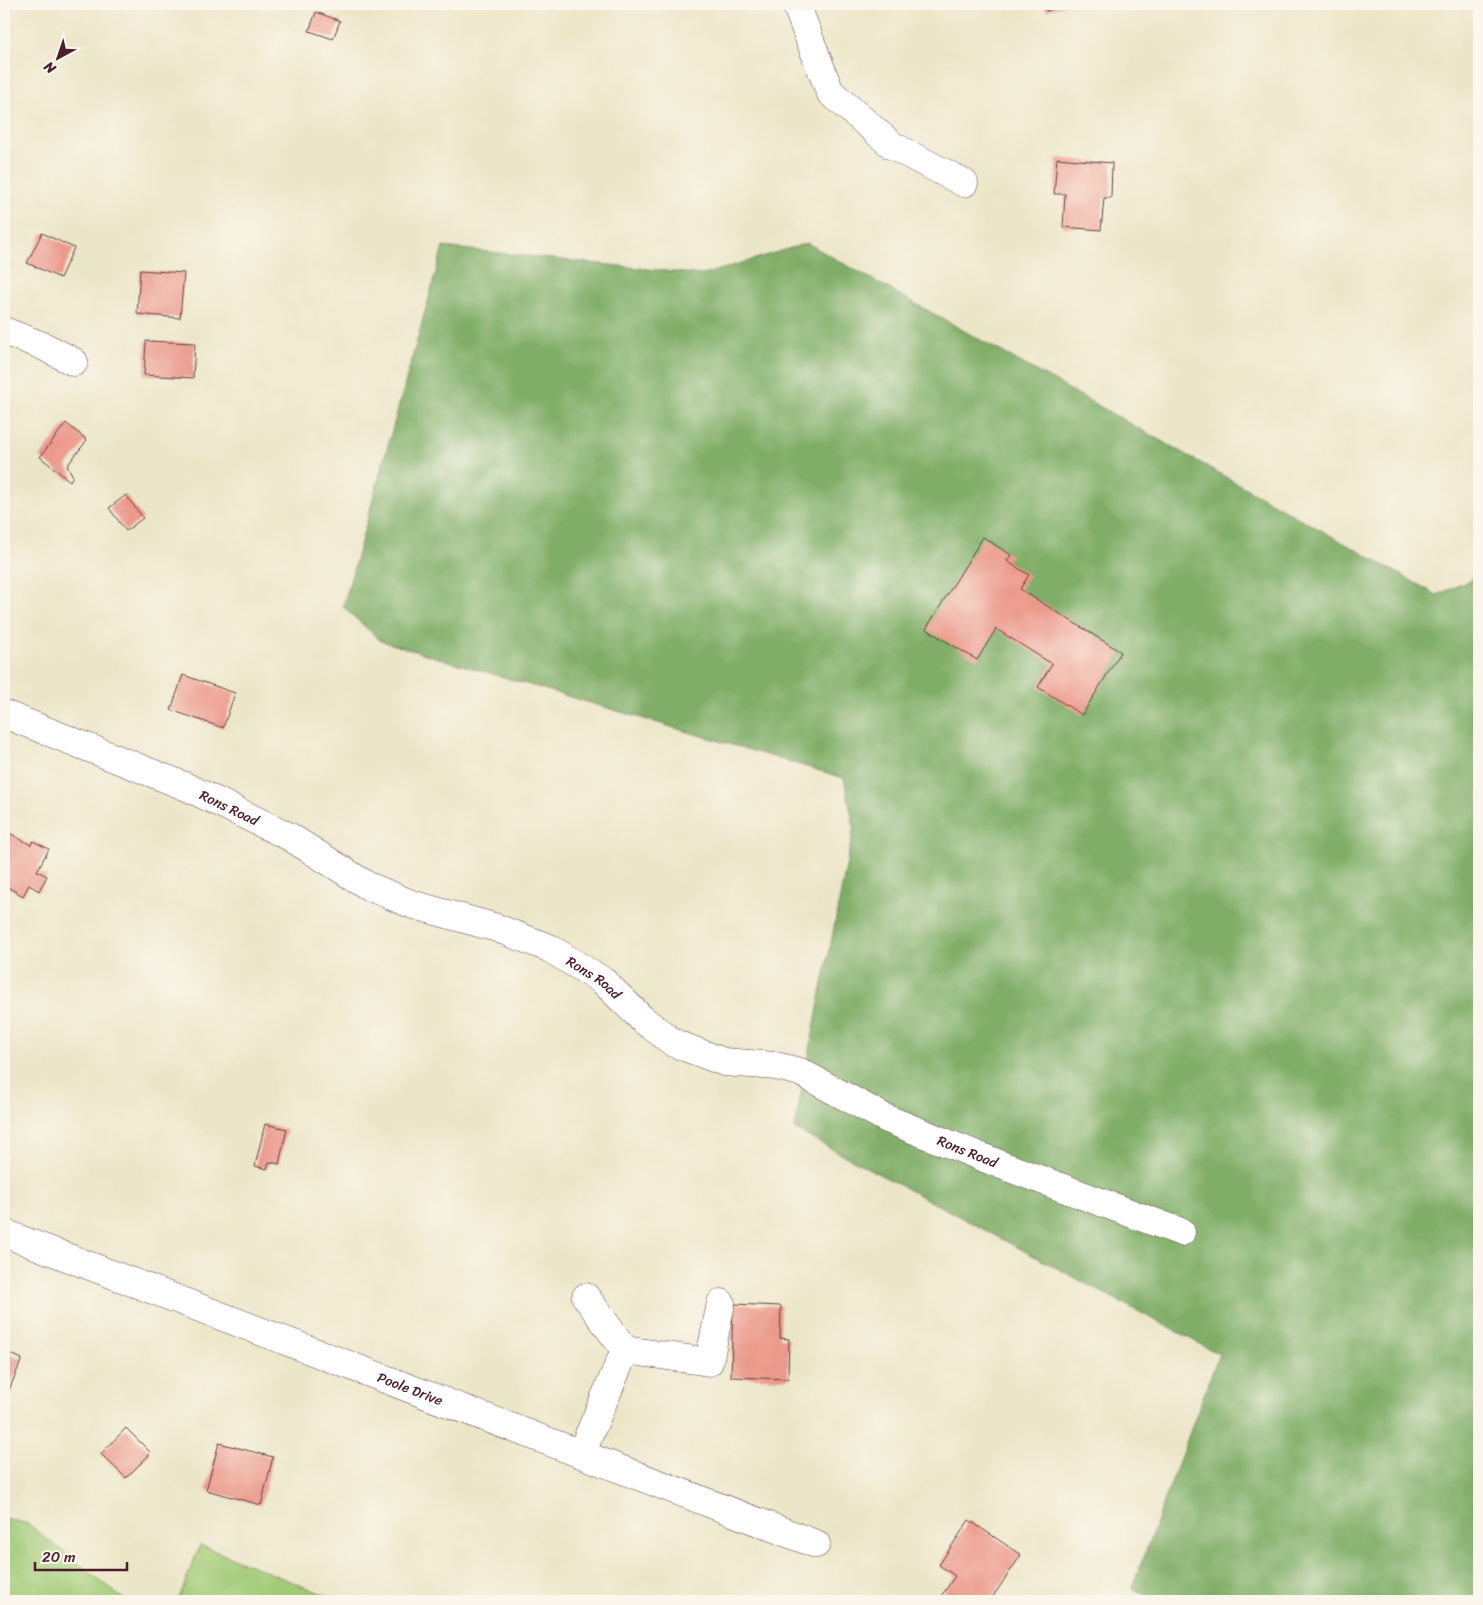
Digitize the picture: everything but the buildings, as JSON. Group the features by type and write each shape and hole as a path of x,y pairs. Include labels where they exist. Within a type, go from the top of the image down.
{"street":[{"path":"796,4 830,92 893,146 964,183"},
{"path":"4,331 43,346 74,362"},
{"name":"Rons Road","path":"4,714 187,787 290,836 368,886 411,904 497,928 549,948 603,981 642,1019 674,1043 724,1062 776,1066 800,1072 885,1118 1004,1166 1181,1232"},
{"name":"Poole Drive","path":"4,1233 816,1544"},
{"path":"586,1298 625,1350 709,1362 721,1303"},
{"path":"581,1454 625,1350"}],"green space":[{"path":"807,243 1437,595 1479,576 1479,1601 1159,1601 1132,1588 1219,1354 794,1129 854,827 844,778 381,641 343,607 443,247 703,275"},
{"path":"4,1518 28,1524 126,1601 4,1601"},
{"path":"200,1545 340,1601 178,1601"}]}
